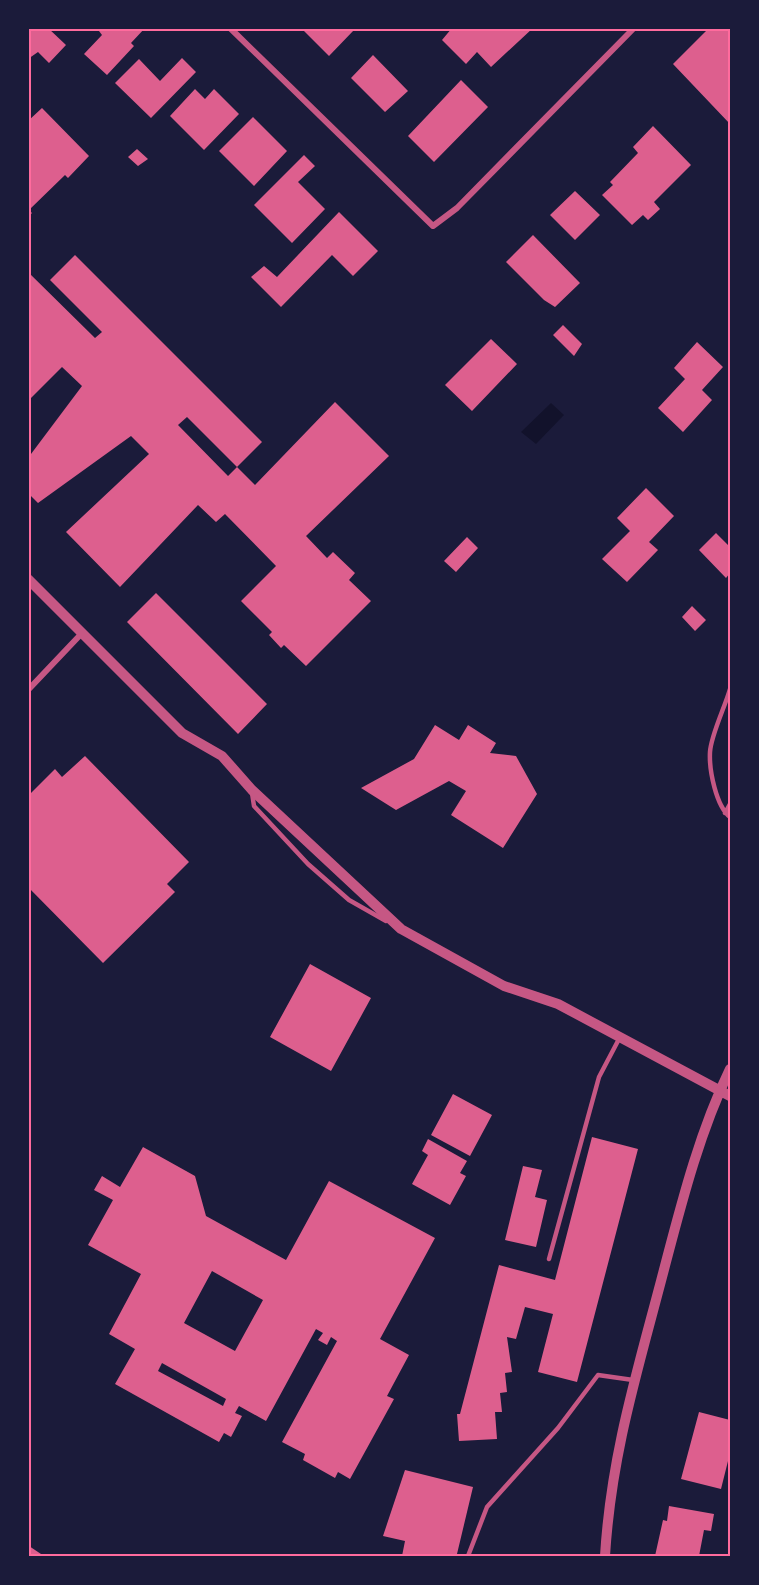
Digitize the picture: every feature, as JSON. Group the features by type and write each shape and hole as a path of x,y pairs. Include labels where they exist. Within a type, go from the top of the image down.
{"street":[{"path":"230,28 434,226 457,208 634,28"},
{"path":"28,579 182,733 222,756 252,790 401,929 504,986 558,1004 621,1036 725,1094"},
{"path":"28,690 83,632"},
{"path":"605,1557 612,1476 633,1380 690,1175 725,1094 730,1069"}],"lane":[{"path":"730,689 710,751 715,786 725,813 730,817"},
{"path":"252,790 254,806 308,864 349,900 401,929"},
{"path":"725,813 730,804"},
{"path":"549,1259 599,1077 621,1036"},
{"path":"468,1557 487,1507 558,1428 598,1375 633,1380"}],"shaded area":[{"path":"551,403 564,415 536,444 521,432"}],"building":[{"path":"28,28 48,28 66,45 49,63 38,52 28,59"},
{"path":"101,28 145,28 131,43 134,46 107,75 84,54 102,35 99,31"},
{"path":"301,28 352,28 354,30 329,56"},
{"path":"452,28 474,30 533,28 491,67 477,52 466,64 442,40"},
{"path":"709,28 730,28 730,124 673,64"},
{"path":"373,55 408,91 385,112 351,78"},
{"path":"182,58 196,72 151,118 115,83 139,59 160,81"},
{"path":"461,80 488,107 434,162 408,136"},
{"path":"195,89 205,99 214,89 239,114 204,150 170,116"},
{"path":"42,108 89,156 68,178 65,175 29,210 32,213 28,217 28,121"},
{"path":"253,117 287,151 254,186 219,151"},
{"path":"653,126 691,165 654,202 660,209 648,220 643,215 632,225 602,195 613,185 610,182 638,153 633,147"},
{"path":"137,149 148,159 138,166 128,157"},
{"path":"304,155 315,166 298,182 325,209 292,243 254,205"},
{"path":"575,191 600,215 575,240 550,215"},
{"path":"339,212 378,251 353,276 332,255 281,307 251,277 264,266 277,277"},
{"path":"533,235 580,283 555,307 544,300 506,262"},
{"path":"75,255 262,442 237,467 255,485 335,402 389,456 306,536 327,558 333,552 355,573 349,580 371,601 306,666 284,645 281,648 269,635 272,632 241,601 276,566 225,514 216,522 198,505 120,587 66,532 149,454 131,436 38,503 28,493 28,458 82,386 62,367 28,401 28,272 95,338 102,332 50,280","holes":["187,417 237,467 228,476 178,425"]},
{"path":"563,325 582,344 574,356 553,335"},
{"path":"491,339 517,364 472,411 445,385"},
{"path":"697,342 723,367 702,390 712,400 683,432 658,408 685,379 674,368"},
{"path":"646,488 674,516 649,542 658,550 627,582 602,559 630,531 617,518"},
{"path":"716,533 730,547 730,573 726,578 699,550"},
{"path":"467,537 478,548 456,572 444,561"},
{"path":"156,593 267,704 238,734 127,622"},
{"path":"692,606 706,620 695,631 682,617"},
{"path":"435,725 459,740 468,725 496,743 490,753 516,756 537,794 503,848 451,815 466,791 449,781 396,810 361,788 414,759"},
{"path":"85,756 189,862 167,884 175,892 103,963 28,887 28,796 55,769 62,777"},
{"path":"310,964 371,998 331,1071 270,1037"},
{"path":"453,1094 492,1115 470,1156 431,1135"},
{"path":"592,1137 638,1149 577,1382 538,1372 553,1314 525,1307 516,1339 507,1337 512,1372 505,1373 507,1392 500,1393 502,1412 495,1412 497,1439 459,1441 457,1414 460,1414 499,1265 555,1280"},
{"path":"428,1139 467,1161 460,1173 466,1176 450,1205 412,1184 428,1155 422,1151"},
{"path":"143,1147 195,1176 206,1216 286,1260 329,1181 435,1238 380,1339 409,1355 387,1396 394,1399 350,1479 338,1472 335,1478 303,1460 305,1454 282,1442 337,1341 331,1337 327,1345 318,1340 323,1333 316,1329 266,1421 239,1406 235,1413 242,1416 231,1437 224,1433 219,1442 115,1384 135,1349 109,1334 141,1274 88,1245 113,1200 94,1190 102,1176 120,1187","holes":["212,1271 263,1300 235,1351 184,1323","162,1363 226,1399 223,1406 158,1371"]},
{"path":"523,1166 542,1170 535,1197 547,1200 536,1247 505,1240"},
{"path":"699,1412 730,1420 730,1453 721,1489 681,1479"},
{"path":"405,1470 473,1487 457,1554 454,1556 402,1556 405,1541 383,1536"},
{"path":"669,1506 714,1514 711,1531 704,1530 699,1556 655,1556 663,1520 667,1521"},
{"path":"28,1545 32,1548 44,1556 28,1556"}]}
